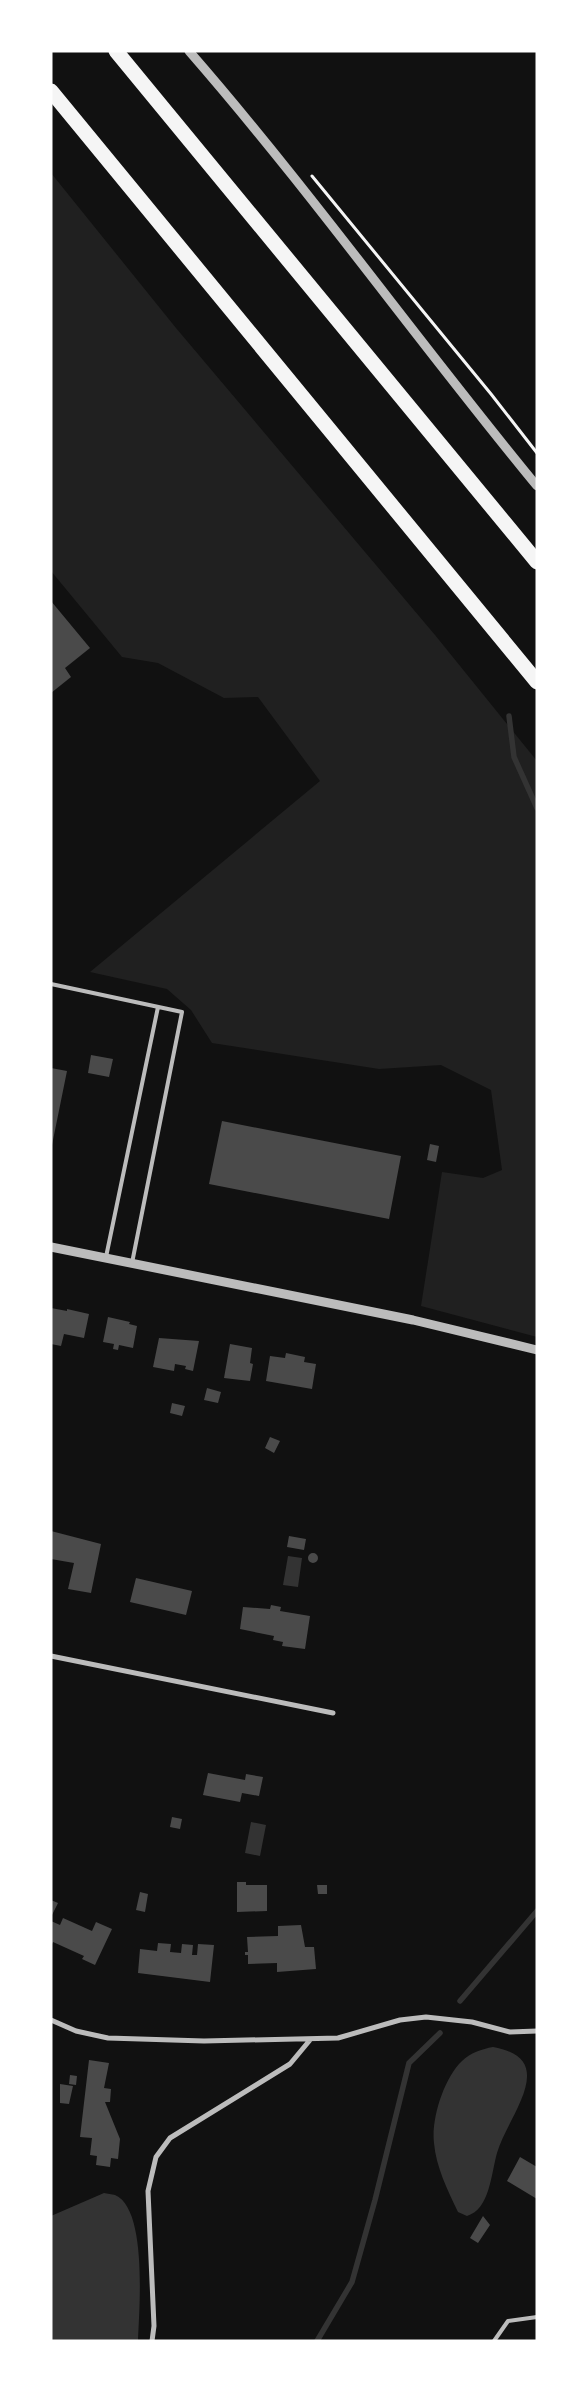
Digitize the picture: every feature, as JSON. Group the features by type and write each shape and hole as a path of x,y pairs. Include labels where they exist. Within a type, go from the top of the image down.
{"highway":[{"path":"116,51 537,562"},
{"path":"51,91 537,682"}],"street":[{"path":"189,51 388,296 452,382 537,486"},
{"path":"51,1247 423,1322 537,1350"},
{"path":"51,1656 333,1713"},
{"path":"51,2020 76,2031 108,2038 204,2041 338,2038 400,2020 426,2017 472,2022 510,2032 537,2031"},
{"path":"152,2341 154,2326 148,2191 156,2157 170,2138 290,2064 310,2040"}],"lane":[{"path":"51,984 182,1012 132,1264"},
{"path":"106,1258 158,1007"},
{"path":"494,2341 508,2321 537,2317"}],"path":[{"path":"311,175 491,394 537,453"}],"shaded area":[{"path":"51,173 176,328 435,635 537,761 537,1337 421,1306 442,1172 483,1178 502,1170 491,1090 441,1065 379,1069 212,1043 191,1010 167,989 90,972 320,781 258,697 224,698 158,663 122,657 51,571"},
{"path":"288,1556 302,1558 298,1587 283,1585"},
{"path":"251,1822 266,1825 260,1856 245,1853"},
{"path":"493,2047 513,2053 524,2063 527,2076 525,2090 497,2153 485,2199 475,2212 467,2216 458,2212 440,2170 434,2143 435,2122 444,2088 456,2068 469,2056 480,2050"},
{"path":"104,2193 115,2195 126,2204 133,2220 137,2239 140,2285 138,2341 51,2341 51,2216"}],"building":[{"path":"51,601 90,648 65,668 71,677 51,693"},
{"path":"91,1055 113,1059 109,1077 88,1073"},
{"path":"51,1068 67,1071 52,1145 51,1145"},
{"path":"222,1121 401,1156 389,1219 209,1184"},
{"path":"430,1144 439,1146 436,1162 427,1160"},
{"path":"51,1308 67,1311 67,1309 89,1314 84,1338 64,1334 61,1346 51,1344"},
{"path":"108,1317 130,1322 129,1324 137,1326 133,1348 119,1345 118,1350 113,1349 114,1344 103,1342"},
{"path":"159,1338 199,1341 193,1371 185,1369 186,1366 175,1364 174,1371 153,1367"},
{"path":"230,1344 252,1348 250,1363 253,1364 250,1381 224,1378"},
{"path":"286,1353 305,1357 304,1362 316,1364 312,1389 266,1381 270,1356 285,1358"},
{"path":"207,1388 221,1392 218,1403 204,1400"},
{"path":"172,1403 185,1406 182,1416 170,1413"},
{"path":"270,1437 280,1441 274,1453 265,1448"},
{"path":"51,1531 101,1544 91,1593 68,1589 74,1563 51,1559"},
{"path":"289,1536 306,1539 304,1550 287,1547"},
{"path":"311,1553 315,1553 318,1558 317,1562 311,1563 308,1560 308,1556"},
{"path":"136,1578 192,1591 186,1615 130,1602"},
{"path":"271,1605 281,1607 280,1611 310,1616 305,1649 282,1646 283,1642 273,1640 274,1636 240,1629 243,1607 270,1609"},
{"path":"208,1773 245,1780 246,1774 263,1777 259,1796 242,1793 240,1802 203,1795"},
{"path":"172,1817 182,1819 180,1829 170,1827"},
{"path":"237,1882 246,1882 246,1885 267,1885 267,1911 237,1912"},
{"path":"317,1885 327,1885 327,1894 318,1894"},
{"path":"140,1892 148,1894 145,1912 136,1910"},
{"path":"51,1900 58,1903 51,1917"},
{"path":"63,1918 92,1931 96,1922 112,1929 95,1965 82,1959 84,1956 53,1942 51,1946 51,1921 60,1925"},
{"path":"301,1925 305,1947 314,1947 316,1969 277,1972 277,1963 248,1964 248,1955 245,1955 245,1952 248,1952 247,1937 278,1936 278,1926"},
{"path":"158,1943 171,1944 170,1952 181,1953 182,1944 193,1945 192,1955 197,1955 198,1944 214,1945 210,1982 138,1973 140,1949 157,1951"},
{"path":"89,2060 109,2063 104,2088 111,2089 110,2102 105,2102 120,2139 118,2159 111,2158 110,2167 96,2165 97,2156 90,2155 92,2138 80,2137"},
{"path":"70,2075 77,2076 76,2085 69,2084"},
{"path":"60,2084 73,2086 69,2104 60,2103"},
{"path":"520,2157 537,2167 537,2199 507,2181"},
{"path":"483,2216 490,2225 478,2243 470,2238"}],"waterway":[{"path":"509,716 514,757 537,808"},
{"path":"460,2001 537,1911"},
{"path":"317,2341 352,2282 375,2200 409,2063 440,2033"}]}
